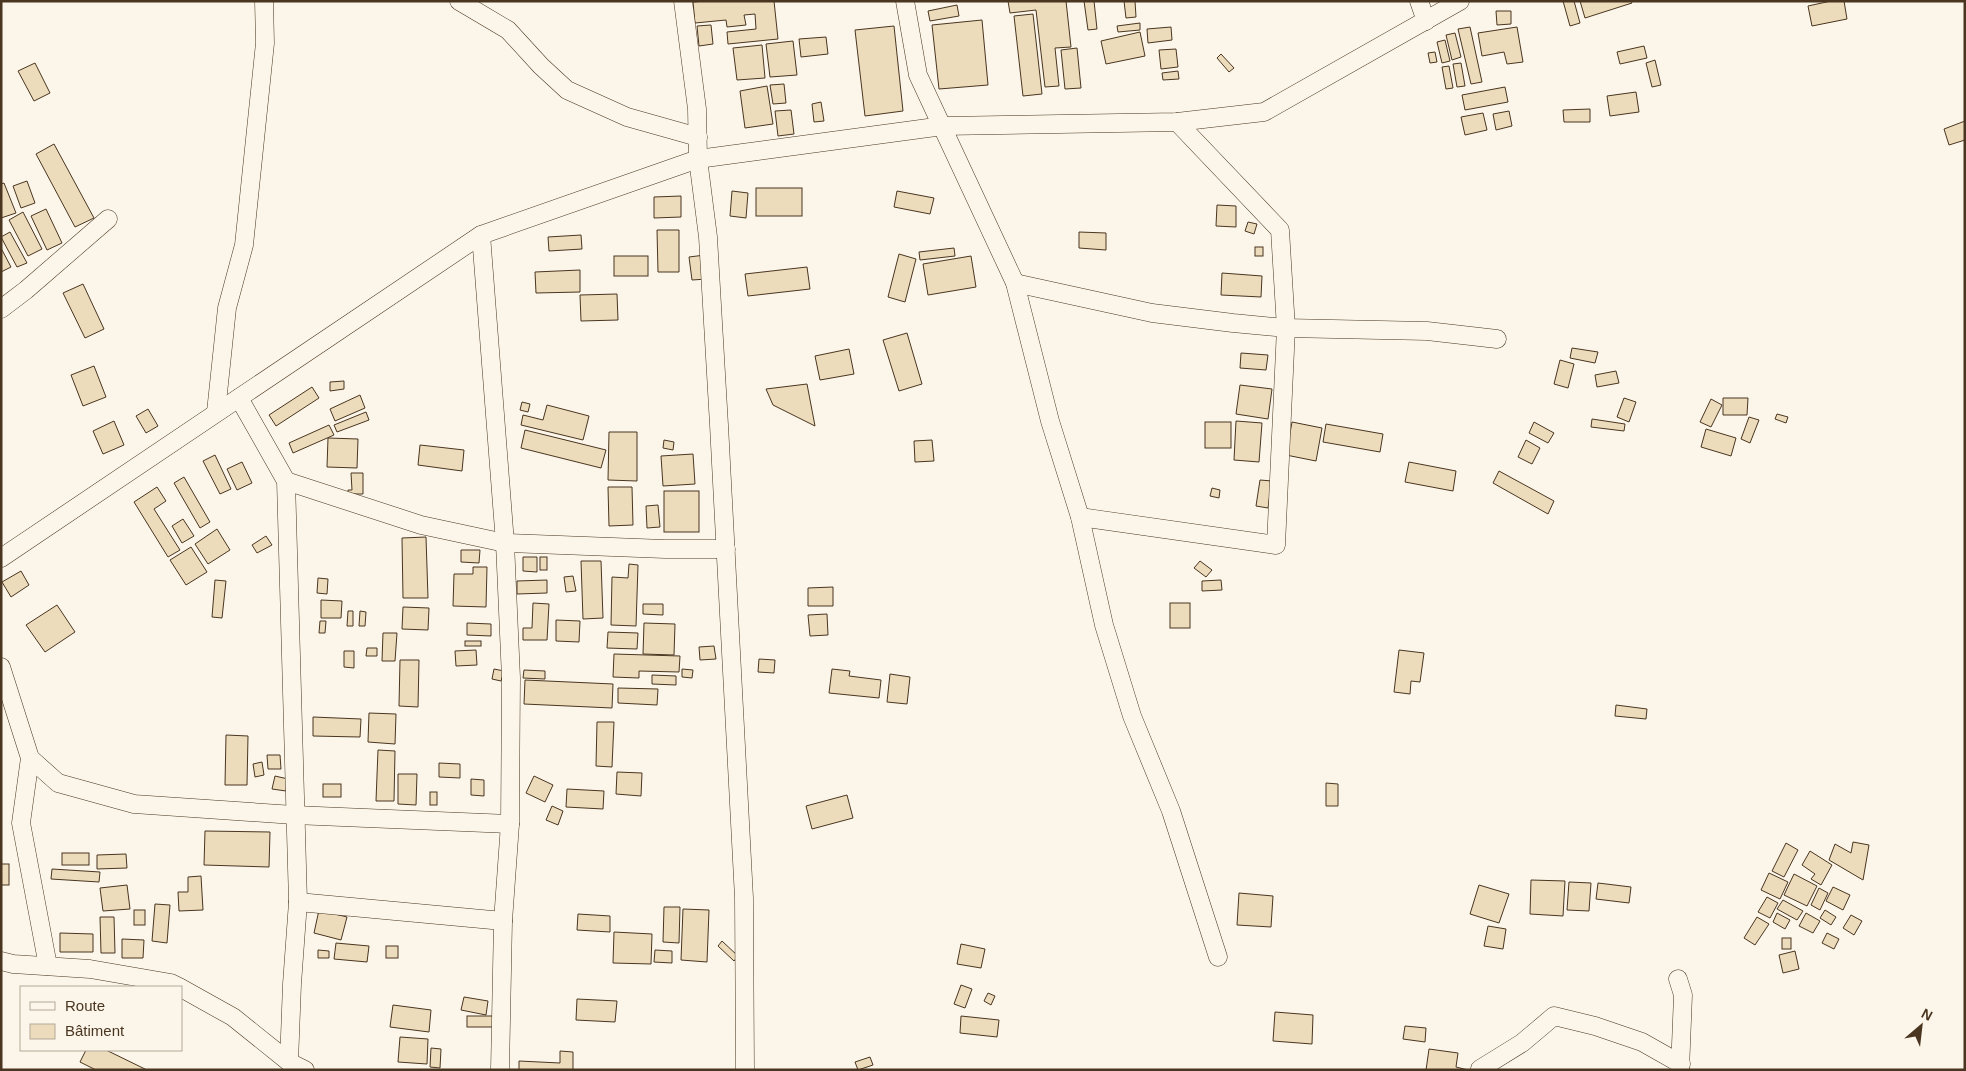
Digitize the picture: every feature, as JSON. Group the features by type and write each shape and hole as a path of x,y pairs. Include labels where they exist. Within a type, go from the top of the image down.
{"street":[{"path":"216,412 227,308 244,245 265,44 264,1"},
{"path":"459,1 508,30 541,66 567,90 626,117 698,137"},
{"path":"683,1 697,109 698,159 708,237 726,549 744,898 744,1070"},
{"path":"905,1 918,76 1015,283 1050,421 1080,518 1104,625 1132,716 1171,811 1218,957"},
{"path":"1419,1 1426,21"},
{"path":"1,558 481,235 698,159 943,126 1177,122 1264,112 1460,1"},
{"path":"1080,518 1276,545 1286,328 1280,230 1177,122"},
{"path":"1,308 26,290 108,219"},
{"path":"481,235 505,543 511,678 510,824 503,921 500,1070"},
{"path":"1015,283 1152,313 1286,328 1427,330 1496,339"},
{"path":"239,398 286,481 294,815 298,902 289,1062"},
{"path":"286,481 421,525 505,543 665,550 726,549"},
{"path":"1,667 30,758 22,823 48,966"},
{"path":"30,758 58,783 134,804 294,815 510,824"},
{"path":"298,902 503,921"},
{"path":"1,961 13,964 90,969 171,983 176,986"},
{"path":"1678,979 1683,995 1680,1067"},
{"path":"182,989 233,1017 289,1062 305,1070"},
{"path":"1480,1069 1522,1043 1554,1016 1595,1026 1642,1042 1680,1067"}],"building":[{"path":"774,1 778,39 728,44 727,32 756,29 755,14 744,15 746,25 727,27 726,20 695,23 693,2"},
{"path":"1008,1 1066,1 1071,47 1055,48 1059,86 1045,87 1036,10 1010,13"},
{"path":"1084,1 1094,1 1097,29 1088,30"},
{"path":"1124,1 1135,1 1136,17 1126,18"},
{"path":"1563,1 1574,1 1580,23 1570,26"},
{"path":"1580,1 1631,1 1632,3 1585,18"},
{"path":"1831,1 1844,1 1847,19 1812,26 1808,6"},
{"path":"957,5 959,16 930,21 928,11"},
{"path":"1496,11 1511,11 1511,24 1497,25"},
{"path":"1033,14 1042,94 1023,96 1014,16"},
{"path":"982,20 988,85 939,89 932,25"},
{"path":"1140,23 1140,30 1118,32 1117,26"},
{"path":"711,25 713,44 699,46 697,26"},
{"path":"894,26 903,111 865,116 855,30"},
{"path":"1171,27 1172,40 1148,43 1147,29"},
{"path":"1470,27 1482,82 1471,84 1458,29"},
{"path":"1517,27 1523,62 1507,64 1504,52 1482,56 1478,33"},
{"path":"1140,32 1145,56 1106,64 1101,41"},
{"path":"1455,33 1461,57 1452,60 1446,35"},
{"path":"826,37 828,54 801,57 799,39"},
{"path":"1445,40 1450,61 1442,63 1437,42"},
{"path":"793,41 797,75 770,77 766,44"},
{"path":"762,45 765,78 737,80 733,48"},
{"path":"1644,46 1647,58 1620,64 1617,52"},
{"path":"1077,48 1081,88 1065,89 1061,50"},
{"path":"1176,49 1178,67 1161,69 1159,50"},
{"path":"1435,52 1437,62 1430,63 1428,53"},
{"path":"1221,54 1234,68 1229,72 1217,58"},
{"path":"1655,60 1661,85 1652,87 1646,63"},
{"path":"35,63 50,93 34,101 18,71"},
{"path":"1461,63 1465,86 1457,87 1453,64"},
{"path":"1449,66 1453,88 1446,89 1442,67"},
{"path":"1178,71 1179,79 1163,80 1162,73"},
{"path":"784,84 786,103 773,104 770,85"},
{"path":"767,86 773,124 745,128 740,91"},
{"path":"1505,87 1508,102 1465,110 1462,95"},
{"path":"1636,92 1639,112 1610,116 1607,96"},
{"path":"821,102 824,121 814,122 812,104"},
{"path":"1590,109 1590,122 1564,122 1563,110"},
{"path":"791,110 794,134 778,136 775,111"},
{"path":"1509,111 1512,126 1496,130 1493,114"},
{"path":"1483,113 1487,130 1465,135 1461,117"},
{"path":"1965,121 1965,140 1949,145 1944,129"},
{"path":"54,144 94,218 75,227 36,154"},
{"path":"27,181 35,203 21,208 13,186"},
{"path":"4,183 16,213 1,218 1,184"},
{"path":"756,188 802,188 802,216 756,216"},
{"path":"732,191 748,193 746,218 730,216"},
{"path":"897,191 934,198 930,214 894,207"},
{"path":"681,196 681,217 654,218 654,197"},
{"path":"1217,205 1236,206 1236,227 1216,226"},
{"path":"46,209 62,243 47,250 31,216"},
{"path":"23,212 42,249 28,256 9,220"},
{"path":"1248,222 1257,224 1254,234 1245,231"},
{"path":"657,230 679,230 679,272 658,272"},
{"path":"10,232 27,263 17,267 1,237"},
{"path":"1079,232 1106,233 1106,250 1079,248"},
{"path":"581,235 582,249 549,251 548,237"},
{"path":"1255,247 1263,247 1263,256 1255,256"},
{"path":"1,248 11,267 1,272"},
{"path":"954,248 955,256 920,260 919,252"},
{"path":"899,254 916,259 905,302 888,297"},
{"path":"705,255 707,279 692,280 689,257"},
{"path":"614,256 648,256 648,276 614,276"},
{"path":"971,256 976,287 928,295 923,264"},
{"path":"807,267 810,289 748,296 745,274"},
{"path":"580,270 580,292 536,293 535,272"},
{"path":"1222,273 1262,276 1261,297 1221,295"},
{"path":"83,284 104,329 85,338 63,293"},
{"path":"617,294 618,320 581,321 580,295"},
{"path":"907,333 922,384 899,391 883,340"},
{"path":"1572,348 1598,352 1595,363 1570,358"},
{"path":"849,349 854,374 820,380 815,356"},
{"path":"1241,353 1268,355 1266,370 1240,368"},
{"path":"1560,360 1574,364 1568,388 1554,384"},
{"path":"94,366 106,397 83,406 71,375"},
{"path":"1616,371 1619,383 1597,387 1595,375"},
{"path":"344,381 344,389 330,391 330,382"},
{"path":"807,384 815,426 773,405 766,389"},
{"path":"1240,385 1272,389 1268,419 1236,414"},
{"path":"312,387 319,398 276,426 269,415"},
{"path":"360,395 365,408 335,421 330,409"},
{"path":"1624,398 1636,402 1629,422 1617,417"},
{"path":"1723,398 1748,398 1747,415 1723,415"},
{"path":"1711,399 1722,405 1711,427 1700,422"},
{"path":"522,402 530,404 528,412 520,410"},
{"path":"547,405 589,416 583,440 521,425 523,415 543,420"},
{"path":"148,409 158,426 146,433 136,416"},
{"path":"366,412 369,420 337,432 334,425"},
{"path":"1777,414 1788,417 1786,423 1775,419"},
{"path":"1749,417 1759,420 1750,443 1741,439"},
{"path":"1592,419 1625,424 1624,431 1591,427"},
{"path":"114,421 124,445 103,454 93,431"},
{"path":"1236,421 1262,423 1259,462 1234,460"},
{"path":"1205,422 1231,422 1231,448 1205,448"},
{"path":"1292,422 1322,428 1316,461 1286,455"},
{"path":"1534,422 1554,433 1548,443 1529,433"},
{"path":"1326,424 1383,434 1380,452 1323,442"},
{"path":"329,425 334,435 293,453 289,443"},
{"path":"1706,429 1736,438 1731,456 1701,447"},
{"path":"525,430 606,450 601,468 521,448"},
{"path":"609,432 637,432 637,481 608,480"},
{"path":"328,438 358,439 357,468 327,467"},
{"path":"664,440 674,442 673,450 663,448"},
{"path":"932,440 934,461 915,462 914,441"},
{"path":"1526,440 1540,448 1532,464 1518,457"},
{"path":"420,445 464,450 462,471 418,465"},
{"path":"693,454 695,484 663,486 661,456"},
{"path":"215,455 231,489 220,494 203,461"},
{"path":"242,462 252,483 237,490 227,469"},
{"path":"1409,462 1456,471 1453,491 1405,482"},
{"path":"1499,471 1554,501 1548,514 1493,483"},
{"path":"351,473 363,473 363,494 348,494 348,490 352,490"},
{"path":"184,477 210,522 200,528 174,483"},
{"path":"1260,480 1272,481 1268,508 1256,506"},
{"path":"157,487 166,501 154,509 180,550 168,557 134,502"},
{"path":"608,487 632,487 633,525 609,526"},
{"path":"1212,488 1220,490 1219,498 1210,496"},
{"path":"664,491 699,491 699,532 664,532"},
{"path":"658,505 660,527 647,528 646,506"},
{"path":"183,519 194,536 182,543 172,526"},
{"path":"217,529 230,550 208,564 195,544"},
{"path":"266,536 272,545 257,553 252,545"},
{"path":"426,537 428,598 403,598 402,538"},
{"path":"191,547 207,572 186,585 170,560"},
{"path":"461,550 480,550 479,563 461,562"},
{"path":"523,557 537,557 537,572 523,571"},
{"path":"540,557 547,557 547,570 540,570"},
{"path":"581,561 601,561 603,618 583,619"},
{"path":"1200,561 1212,570 1206,577 1194,568"},
{"path":"629,564 638,565 636,626 611,625 612,577 628,578"},
{"path":"473,567 487,567 486,607 453,606 454,574 473,574"},
{"path":"21,571 29,585 11,597 2,582"},
{"path":"573,576 576,591 566,592 564,577"},
{"path":"318,578 328,579 327,594 317,593"},
{"path":"215,580 226,581 222,618 212,617"},
{"path":"547,580 547,593 517,594 517,581"},
{"path":"1221,580 1222,590 1202,591 1202,581"},
{"path":"833,587 833,606 808,606 808,588"},
{"path":"321,600 342,601 341,618 321,618"},
{"path":"533,603 549,604 547,640 523,640 523,628 532,628"},
{"path":"1170,603 1190,603 1190,628 1170,628"},
{"path":"643,604 663,604 663,615 643,614"},
{"path":"57,605 75,632 45,652 26,625"},
{"path":"403,607 429,608 428,630 402,629"},
{"path":"348,611 353,611 353,626 347,626"},
{"path":"360,611 366,612 365,626 359,626"},
{"path":"827,614 828,635 810,636 808,615"},
{"path":"556,620 580,621 579,642 556,641"},
{"path":"320,621 326,621 325,633 319,633"},
{"path":"467,623 491,624 491,636 467,635"},
{"path":"644,623 675,624 674,655 643,654"},
{"path":"608,632 638,633 637,649 607,648"},
{"path":"383,633 397,633 395,661 382,661"},
{"path":"465,641 481,641 481,646 465,646"},
{"path":"714,646 716,659 700,660 699,647"},
{"path":"367,648 377,648 377,656 366,656"},
{"path":"476,650 477,665 456,666 455,651"},
{"path":"1399,650 1424,653 1420,682 1411,681 1410,694 1394,692"},
{"path":"344,651 354,651 354,668 344,667"},
{"path":"614,654 680,656 679,672 639,671 639,678 613,677"},
{"path":"759,659 775,660 774,673 758,672"},
{"path":"400,660 419,660 418,707 399,706"},
{"path":"494,669 504,671 501,681 492,679"},
{"path":"682,669 693,670 692,678 682,677"},
{"path":"832,669 850,671 849,676 881,680 879,698 829,693"},
{"path":"524,670 545,671 545,679 523,678"},
{"path":"890,674 910,677 907,704 887,702"},
{"path":"652,675 676,676 676,685 652,684"},
{"path":"525,680 613,684 612,708 524,704"},
{"path":"618,688 658,689 657,705 618,703"},
{"path":"1616,705 1647,709 1646,719 1615,716"},
{"path":"369,713 396,714 395,744 368,742"},
{"path":"313,717 361,719 360,737 313,736"},
{"path":"597,722 614,722 612,767 596,766"},
{"path":"226,735 248,736 247,785 225,785"},
{"path":"378,750 395,751 394,801 376,801"},
{"path":"267,755 280,755 281,769 268,769"},
{"path":"262,762 264,775 255,777 253,764"},
{"path":"439,763 460,764 460,778 439,777"},
{"path":"617,772 642,773 641,796 616,794"},
{"path":"398,774 417,774 416,805 398,804"},
{"path":"275,776 288,779 286,791 272,789"},
{"path":"534,776 553,785 545,802 526,793"},
{"path":"471,779 484,780 484,796 471,795"},
{"path":"1326,783 1338,784 1338,806 1326,806"},
{"path":"323,784 341,784 341,797 323,797"},
{"path":"567,789 604,791 603,809 566,807"},
{"path":"430,792 437,792 437,805 430,805"},
{"path":"847,795 853,818 812,829 806,806"},
{"path":"552,806 563,811 558,825 546,820"},
{"path":"205,831 270,832 269,867 204,865"},
{"path":"1853,842 1869,845 1863,880 1829,860 1835,844 1851,853"},
{"path":"1786,843 1798,850 1784,877 1772,871"},
{"path":"1810,851 1832,865 1821,885 1811,879 1815,874 1802,865"},
{"path":"62,853 89,853 89,865 62,865"},
{"path":"126,854 127,868 97,869 97,855"},
{"path":"1,864 9,864 9,885 1,885"},
{"path":"52,869 100,872 99,882 51,879"},
{"path":"1769,873 1788,882 1780,899 1761,890"},
{"path":"1794,874 1817,886 1807,906 1784,895"},
{"path":"201,876 203,910 179,911 178,892 188,892 188,877"},
{"path":"1531,880 1565,881 1563,916 1530,914"},
{"path":"1569,882 1591,883 1589,911 1567,910"},
{"path":"1598,883 1631,887 1629,903 1596,899"},
{"path":"127,885 130,909 103,911 100,888"},
{"path":"1479,885 1509,894 1499,923 1470,914"},
{"path":"1833,887 1850,895 1843,910 1826,901"},
{"path":"1819,888 1828,893 1820,910 1811,905"},
{"path":"1239,893 1273,896 1271,927 1237,925"},
{"path":"1767,897 1778,903 1770,918 1758,912"},
{"path":"1783,900 1803,911 1797,920 1777,909"},
{"path":"155,904 170,905 167,943 152,941"},
{"path":"664,907 680,907 679,943 663,942"},
{"path":"683,909 709,910 707,962 681,960"},
{"path":"134,910 145,910 145,925 134,925"},
{"path":"319,910 347,917 341,940 314,933"},
{"path":"1825,910 1836,917 1831,925 1820,918"},
{"path":"1777,913 1790,920 1785,929 1773,922"},
{"path":"1806,913 1820,921 1813,933 1799,926"},
{"path":"578,914 610,916 610,932 577,930"},
{"path":"1851,915 1862,921 1854,935 1843,928"},
{"path":"100,917 114,917 115,953 101,953"},
{"path":"1757,917 1769,924 1755,945 1744,938"},
{"path":"1488,926 1506,929 1503,949 1484,946"},
{"path":"614,932 652,934 651,964 613,963"},
{"path":"60,933 93,934 93,952 60,952"},
{"path":"1827,933 1839,939 1834,949 1822,943"},
{"path":"1782,938 1791,938 1791,949 1782,949"},
{"path":"122,939 144,940 143,958 122,958"},
{"path":"722,941 738,956 734,961 718,946"},
{"path":"336,943 369,946 367,962 334,959"},
{"path":"961,944 985,949 981,968 957,964"},
{"path":"386,946 398,946 398,958 386,958"},
{"path":"318,950 329,951 329,958 318,958"},
{"path":"655,950 672,951 672,963 654,962"},
{"path":"1795,951 1799,969 1783,973 1779,955"},
{"path":"961,985 972,989 965,1008 954,1004"},
{"path":"988,993 995,996 991,1005 984,1001"},
{"path":"464,997 488,1001 486,1015 461,1010"},
{"path":"577,999 617,1001 615,1022 576,1020"},
{"path":"393,1005 431,1010 429,1032 390,1027"},
{"path":"1275,1012 1313,1015 1312,1044 1273,1041"},
{"path":"467,1016 493,1016 493,1027 467,1027"},
{"path":"961,1016 999,1020 997,1037 960,1033"},
{"path":"1405,1026 1426,1028 1425,1042 1403,1039"},
{"path":"400,1037 428,1039 427,1064 398,1062"},
{"path":"431,1048 441,1049 440,1068 430,1067"},
{"path":"1429,1049 1458,1053 1456,1067 1468,1070 1426,1070"},
{"path":"86,1051 108,1051 147,1070 96,1070 80,1062"},
{"path":"560,1051 573,1052 573,1070 519,1070 519,1061 560,1063"},
{"path":"870,1057 873,1065 858,1070 855,1062"}]}
